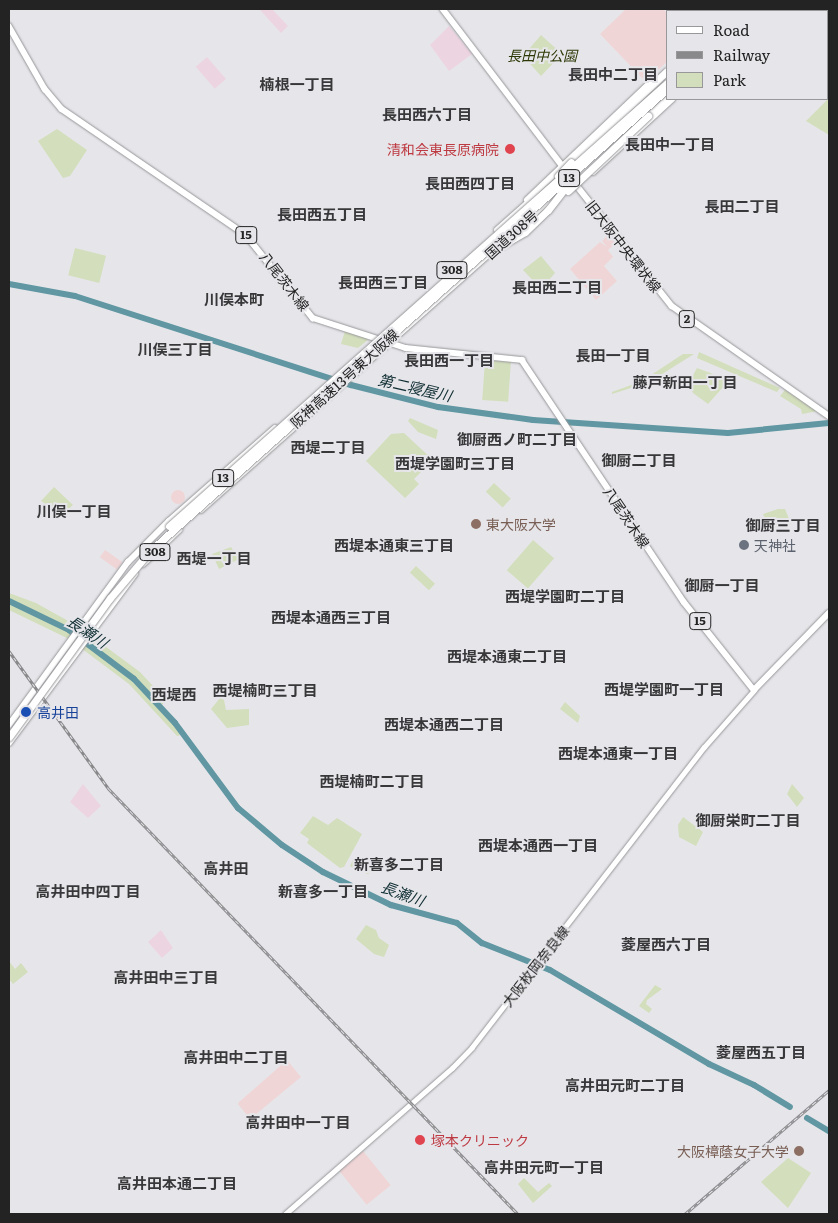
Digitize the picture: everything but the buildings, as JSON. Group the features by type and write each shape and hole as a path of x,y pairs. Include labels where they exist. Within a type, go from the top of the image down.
{"highway":[{"path":"743,10 749,9"},
{"name":"308","path":"512,215 561,164 666,71"},
{"path":"506,227 666,71"},
{"name":"国道308号","path":"9,725 128,562 168,521 375,339 512,215 566,171 666,83"},
{"name":"阪神高速13号東大阪線","path":"9,730 106,595 139,556 666,83"},
{"name":"阪神高速13号東大阪線","path":"9,737 110,598 142,559 666,90"},
{"path":"470,266 525,232 666,98"},
{"name":"国道308号","path":"9,743 143,564 572,179 666,98"},
{"name":"308","path":"521,225 578,186 671,100"},
{"path":"548,210 584,165"}],"main road":[{"name":"旧大阪中央環状線","path":"443,9 572,179 672,306 829,416"},
{"name":"八尾茨木線","path":"9,26 45,88 62,109 246,235 314,318 375,339 428,353 522,360 560,414 684,602 754,690"},
{"path":"754,690 829,613"},
{"name":"大阪枚岡奈良線","path":"285,1214 452,1068 472,1047 704,747 754,690"}],"shaded area":[{"path":"272,9 288,26 281,33 260,10"},
{"path":"626,9 663,9 666,12 666,63 645,81 600,34"},
{"path":"449,26 472,54 449,71 430,45"},
{"path":"207,57 226,79 215,89 196,67"},
{"path":"609,234 616,243 608,250 613,257 604,266 617,281 596,300 570,269 600,242 607,247 602,241"},
{"path":"175,490 181,490 185,497 181,504 175,504 171,500 171,494"},
{"path":"105,550 122,562 117,569 100,557"},
{"path":"83,784 101,806 88,818 70,802"},
{"path":"161,930 173,948 162,958 148,942"},
{"path":"287,1060 301,1077 250,1119 238,1104 239,1102"},
{"path":"363,1151 391,1185 367,1205 339,1171"}],"green space":[{"name":"長田中公園","path":"541,35 562,54 541,76 523,56"},
{"path":"829,98 829,135 806,121"},
{"path":"57,129 87,150 70,176 63,178 38,141"},
{"path":"75,248 106,256 99,283 68,275"},
{"path":"541,256 555,273 541,289 523,270"},
{"path":"345,331 369,339 358,348 341,344"},
{"path":"699,352 780,388 777,392 697,358"},
{"path":"683,354 694,354 651,381 651,375"},
{"path":"485,360 511,362 508,402 482,400"},
{"path":"697,368 721,377 725,385 708,404 693,393 688,384"},
{"path":"645,380 650,382 612,394 612,392"},
{"path":"785,390 818,411 802,414 801,409 780,396"},
{"path":"410,418 438,430 436,439 418,432 408,421"},
{"path":"404,433 433,460 414,479 419,484 405,498 366,461 391,434"},
{"path":"494,483 511,499 503,507 486,492"},
{"path":"54,487 73,505 62,515 41,501"},
{"path":"778,509 785,509 791,524 771,532 763,514"},
{"path":"533,540 554,558 528,589 507,570"},
{"path":"231,547 237,557 244,554 245,556 219,569 212,554"},
{"path":"416,566 435,584 429,590 410,573"},
{"path":"9,593 36,603 79,627 140,672 166,700 161,706 184,734 177,736 129,684 69,639 9,610"},
{"path":"220,698 224,700 226,710 249,709 249,725 227,728 211,709"},
{"path":"565,702 580,716 578,723 560,709"},
{"path":"792,784 804,798 797,807 787,794"},
{"path":"313,816 328,825 337,818 362,834 344,867 340,868 307,843 309,839 300,833"},
{"path":"683,817 703,832 696,846 679,837 678,825"},
{"path":"354,857 372,865 368,874 350,866"},
{"path":"366,925 376,930 379,938 389,945 384,957 374,954 356,939"},
{"path":"9,961 15,969 21,963 28,972 13,984 9,979"},
{"path":"655,985 662,989 647,1000 646,1004 652,1009 649,1013 639,1006"},
{"path":"788,1158 811,1173 788,1208 761,1182"},
{"path":"524,1178 538,1192 549,1183 552,1186 533,1203 518,1184"}],"waterway":[{"name":"第二寝屋川","path":"9,284 75,296 351,385 438,407 533,420 728,433 829,423"},
{"name":"長瀬川","path":"9,601 69,630 134,679 175,723 238,808 282,845 323,872 391,905 457,923 482,943 550,970 709,1064 754,1085 790,1107"},
{"name":"長瀬川","path":"807,1118 829,1131"}],"railway":[{"path":"9,651 108,788 518,1214"},
{"path":"685,1214 829,1090"}],"place":[{"name":"清和会東長原病院","path":"510,149"},
{"name":"東大阪大学","path":"476,524"},
{"name":"天神社","path":"744,545"},
{"name":"高井田","path":"26,712"},
{"name":"塚本クリニック","path":"420,1140"},
{"name":"大阪樟蔭女子大学","path":"799,1151"}],"district":[{"name":"長田中二丁目","path":"613,74"},
{"name":"楠根一丁目","path":"297,84"},
{"name":"長田西六丁目","path":"427,114"},
{"name":"長田中一丁目","path":"670,144"},
{"name":"長田西四丁目","path":"470,183"},
{"name":"長田二丁目","path":"742,206"},
{"name":"長田西五丁目","path":"322,214"},
{"name":"長田西三丁目","path":"383,282"},
{"name":"長田西二丁目","path":"557,287"},
{"name":"川俣本町","path":"234,299"},
{"name":"川俣三丁目","path":"175,349"},
{"name":"長田一丁目","path":"613,355"},
{"name":"長田西一丁目","path":"449,360"},
{"name":"藤戸新田一丁目","path":"685,382"},
{"name":"御厨西ノ町二丁目","path":"517,439"},
{"name":"西堤二丁目","path":"328,447"},
{"name":"御厨二丁目","path":"639,460"},
{"name":"西堤学園町三丁目","path":"455,463"},
{"name":"川俣一丁目","path":"74,511"},
{"name":"御厨三丁目","path":"783,525"},
{"name":"西堤本通東三丁目","path":"394,545"},
{"name":"西堤一丁目","path":"214,558"},
{"name":"御厨一丁目","path":"722,585"},
{"name":"西堤学園町二丁目","path":"565,596"},
{"name":"西堤本通西三丁目","path":"331,617"},
{"name":"西堤本通東二丁目","path":"507,656"},
{"name":"西堤学園町一丁目","path":"664,689"},
{"name":"西堤楠町三丁目","path":"265,690"},
{"name":"西堤西","path":"174,694"},
{"name":"西堤本通西二丁目","path":"444,724"},
{"name":"西堤本通東一丁目","path":"618,753"},
{"name":"西堤楠町二丁目","path":"372,781"},
{"name":"御厨栄町二丁目","path":"748,820"},
{"name":"西堤本通西一丁目","path":"538,845"},
{"name":"新喜多二丁目","path":"399,864"},
{"name":"高井田","path":"226,868"},
{"name":"高井田中四丁目","path":"88,891"},
{"name":"新喜多一丁目","path":"323,891"},
{"name":"菱屋西六丁目","path":"666,944"},
{"name":"高井田中三丁目","path":"166,977"},
{"name":"菱屋西五丁目","path":"761,1052"},
{"name":"高井田中二丁目","path":"236,1057"},
{"name":"高井田元町二丁目","path":"625,1085"},
{"name":"高井田中一丁目","path":"298,1122"},
{"name":"高井田元町一丁目","path":"544,1167"},
{"name":"高井田本通二丁目","path":"177,1183"}]}
